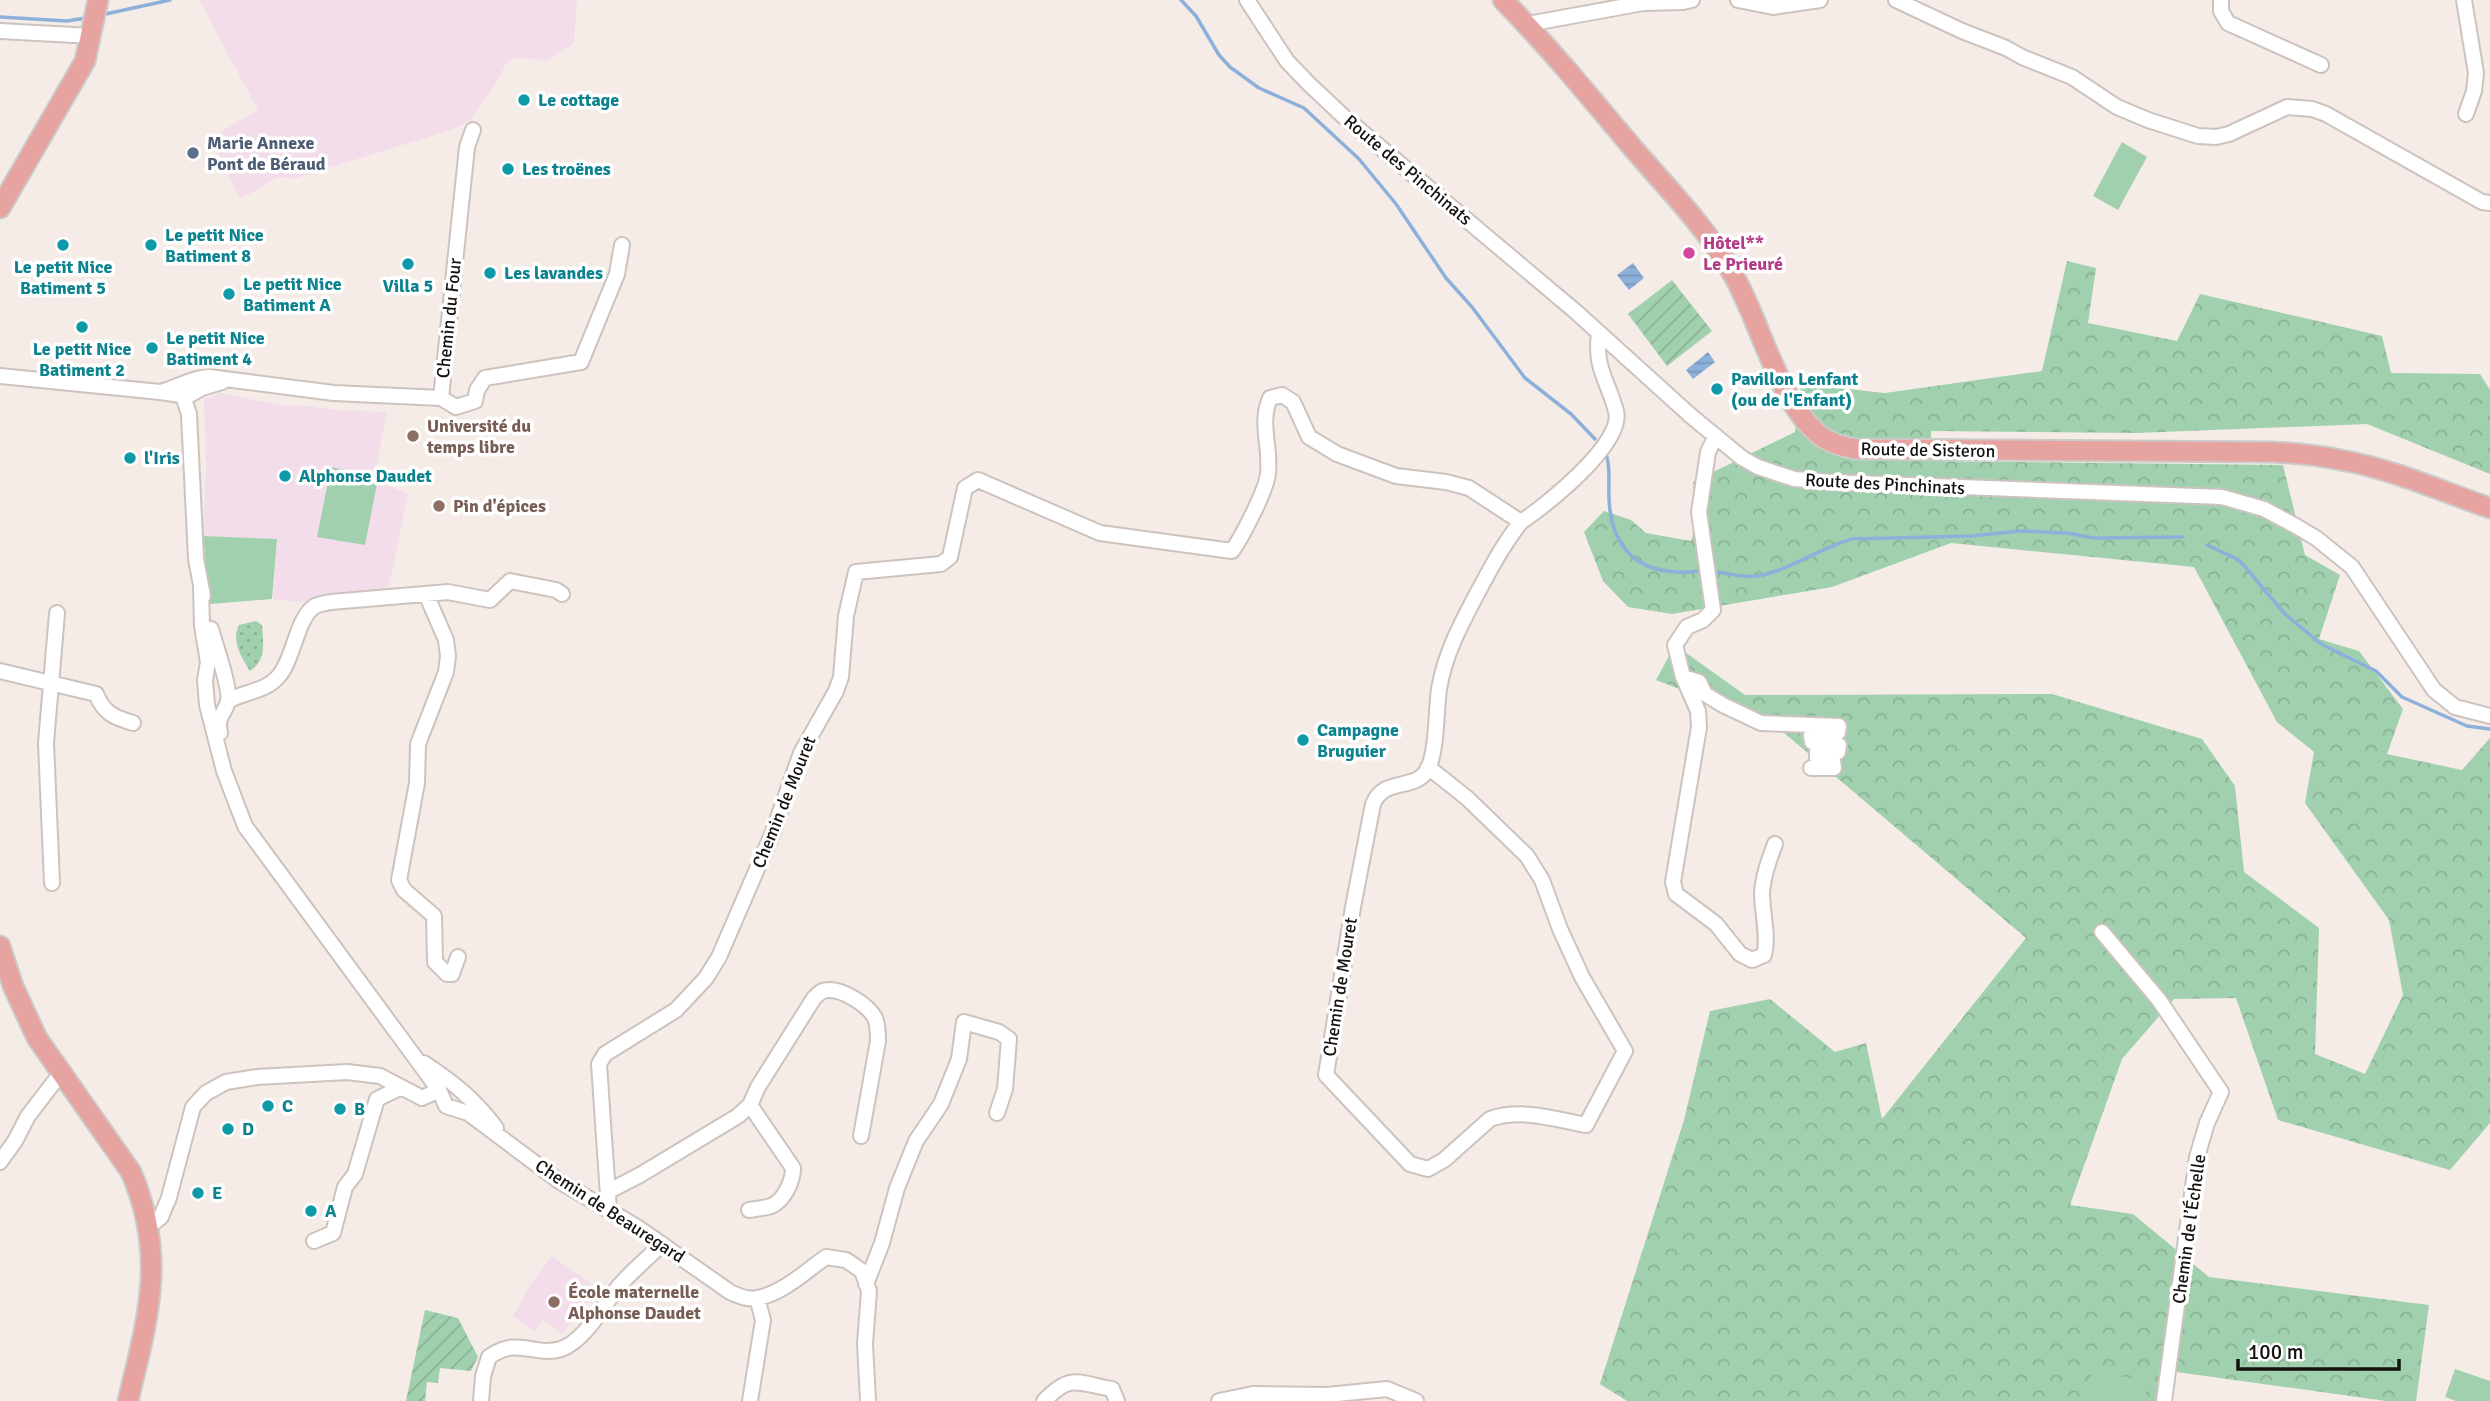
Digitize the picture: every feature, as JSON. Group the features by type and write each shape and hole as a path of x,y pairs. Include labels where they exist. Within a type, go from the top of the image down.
{"main road":[{"path":"0,208 85,61 98,0"},
{"name":"Route de Sisteron","path":"1503,0 1528,24 1584,88 1716,245 1735,278 1792,402 1808,424 1830,442 1869,450 2303,454 2381,470 2490,508"},
{"path":"0,216 13,186"},
{"path":"0,946 6,983 37,1038 131,1172 141,1194 152,1283 142,1343 128,1401"},
{"path":"142,1343 143,1401"}],"street":[{"name":"Route des Pinchinats","path":"1247,0 1287,61 1343,116 1742,458 1758,467 1794,479 2222,497 2264,509 2316,538 2352,567 2434,690 2455,707 2490,716"},
{"path":"1528,24 1643,3 1692,0"},
{"path":"1738,0 1773,7 1820,0"},
{"path":"1896,0 2022,57 2072,76 2117,107 2148,120 2198,136 2210,137 2239,130 2276,110 2287,107 2312,109 2326,114 2482,202 2490,203"},
{"path":"2221,0 2221,11 2228,23 2321,65"},
{"path":"2464,0 2476,73 2474,91 2466,114"},
{"path":"0,31 92,34"},
{"name":"Chemin du Four","path":"190,389 225,381 334,393 441,398 467,147 473,130"},
{"path":"441,398 456,407 475,401 477,390 485,378 581,362 617,274 622,244"},
{"path":"1429,767 1439,690 1446,658 1460,625 1505,543 1521,522 1573,480 1611,436 1616,426 1616,411 1598,363 1596,350 1599,334"},
{"path":"0,369 23,378"},
{"path":"0,376 160,392 190,389"},
{"name":"Chemin de Beauregard","path":"190,389 198,407 194,519 202,626 208,662 208,676 205,680 207,705 222,697"},
{"name":"Chemin de Mouret","path":"605,1170 599,1064 605,1054 676,1010 706,978 719,957 773,832 801,753 841,677 846,616 856,572 940,564 950,557 965,488 978,480 1100,533 1232,551 1243,537 1269,474 1264,411 1270,398 1282,395 1293,402 1309,437 1337,454 1396,476 1446,482 1469,488 1521,522"},
{"path":"1716,436 1708,452 1699,512 1713,610 1703,620 1687,627 1675,645 1683,677 1698,711 1699,727 1673,883 1676,894 1716,924 1740,954 1752,960 1764,955 1767,945 1763,926 1762,891 1774,844"},
{"path":"208,676 222,697 272,684 281,675 309,612 316,606 331,602 448,592 489,600 510,581 556,590 562,594"},
{"name":"Chemin de Beauregard","path":"201,587 222,697 213,733 233,800 246,826 439,1090 446,1106 468,1114 559,1181 662,1244 730,1292 757,1298"},
{"path":"426,594 446,640 448,656 446,673 418,744 417,783 399,880 404,890 434,916 435,962 447,974 452,974 458,957"},
{"path":"52,883 45,756 57,613"},
{"path":"0,671 96,694 102,709 113,717 133,723"},
{"path":"1683,677 1699,682 1705,694 1761,723 1839,726 1839,732 1811,735 1812,742 1839,746 1838,752 1817,752 1817,758 1833,760 1834,768 1811,768"},
{"name":"Chemin de Mouret","path":"1429,767 1467,798 1527,856 1542,880 1582,977 1625,1051 1586,1125 1519,1113 1499,1116 1490,1119 1444,1160 1428,1169 1410,1164 1326,1075 1348,933 1373,804 1377,794 1384,789 1420,778 1429,767"},
{"name":"Chemin de l’Échelle","path":"2102,932 2159,1000 2221,1092 2207,1123 2197,1157 2184,1269 2164,1401"},
{"path":"609,1191 738,1116 750,1105 758,1087 814,998 821,991 829,989 841,992 867,1008 877,1026 878,1041 861,1136"},
{"path":"866,1283 882,1243 897,1188 916,1141 941,1104 959,1059 964,1022 999,1032 1009,1039 1005,1089 997,1113"},
{"name":"Chemin de Beauregard","path":"414,1056 459,1087 479,1106 503,1138"},
{"path":"147,1228 161,1217 167,1202 193,1107 206,1093 226,1082 257,1077 347,1072 380,1076 422,1098 439,1090"},
{"path":"0,1162 8,1154 28,1115 61,1073"},
{"path":"314,1241 332,1233 345,1188 355,1174 377,1099 400,1088"},
{"path":"749,1210 773,1206 780,1200 791,1182 793,1168 750,1105"},
{"path":"605,1170 608,1176 609,1210"},
{"path":"589,1198 605,1170"},
{"path":"481,1401 483,1376 489,1357 505,1347 554,1350 569,1345 587,1328 620,1284 662,1244"},
{"path":"750,1401 763,1320 757,1298 778,1290 826,1257 846,1260 862,1271 869,1291 864,1344 867,1401"},
{"path":"1044,1401 1068,1381 1112,1389 1117,1401"},
{"path":"1219,1401 1253,1394 1327,1395 1387,1389 1416,1401"}],"shaded area":[{"path":"199,0 577,0 574,43 548,60 514,58 506,64 496,84 470,120 454,129 293,179 279,177 240,199 218,152 223,143 218,133 258,110"},
{"path":"221,393 279,405 387,412 376,468 380,483 408,493 389,587 310,602 273,600 277,539 203,536 206,464 204,399"},
{"name":"École maternelle Alphonse Daudet","path":"552,1256 597,1288 563,1334 543,1320 534,1331 513,1316 530,1285"}],"green space":[{"path":"2122,142 2147,157 2118,210 2093,196"},
{"path":"2067,261 2096,268 2088,323 2177,341 2200,294 2382,336 2391,373 2480,374 2490,390 2490,474 2367,424 2137,433 1931,431 1932,461 2283,465 2305,555 2340,575 2319,639 2359,651 2403,709 2387,754 2462,770 2490,738 2490,1123 2450,1170 2278,1120 2236,998 2174,999 2122,1059 2070,1205 2133,1214 2209,1277 2429,1305 2416,1401 2386,1401 2170,1371 2164,1401 1627,1401 1600,1384 1684,1120 1710,1011 1770,999 1835,1052 1866,1043 1882,1119 2026,938 1776,726 1656,680 1675,645 1745,695 2052,694 2202,739 2235,786 2244,872 2319,928 2315,1054 2365,1074 2403,995 2389,920 2305,803 2314,752 2277,722 2194,567 1951,543 1832,587 1672,614 1628,607 1603,581 1584,532 1604,511 1631,520 1646,533 1691,541 1697,521 1693,482 1795,432 1801,384 1885,393 2042,371"},
{"path":"1672,280 1712,331 1667,366 1628,314"},
{"path":"331,467 372,476 377,484 365,545 317,537"},
{"path":"203,536 277,539 272,599 210,604"},
{"path":"256,621 262,625 263,651 250,671 240,655 236,637 239,625"},
{"path":"425,1310 458,1318 478,1357 471,1371 440,1368 438,1383 427,1382 425,1401 406,1401"},
{"path":"2455,1369 2490,1381 2490,1401 2456,1401 2445,1397"},
{"path":"2092,1370 2148,1382 2144,1401 2099,1401 2086,1398"}],"water":[{"path":"1633,263 1644,278 1629,290 1617,275"},
{"path":"1708,352 1715,362 1693,379 1686,370"}],"waterway":[{"path":"101,15 170,0"},
{"path":"1181,0 1196,16 1219,55 1230,67 1259,88 1304,108 1359,159 1396,204 1446,278 1472,307 1525,378 1571,414 1595,439"},
{"path":"0,17 67,21 86,18"},
{"path":"1606,454 1610,513 1619,540 1626,550 1647,566 1661,570 1704,571"},
{"path":"1718,572 1757,576 1852,539 1971,536 2021,531 2067,533 2093,538 2183,537"},
{"path":"2207,545 2239,560 2285,614 2321,644 2376,671 2402,697 2467,726 2490,729"}],"place":[{"name":"Le cottage","path":"524,100"},
{"name":"Marie Annexe Pont de Béraud","path":"193,153"},
{"name":"Les troënes","path":"508,169"},
{"name":"Le petit Nice Batiment 5","path":"63,245"},
{"name":"Le petit Nice Batiment 8","path":"151,245"},
{"name":"Hôtel** Le Prieuré","path":"1689,253"},
{"name":"Villa 5","path":"408,264"},
{"name":"Les lavandes","path":"490,273"},
{"name":"Le petit Nice Batiment A","path":"229,294"},
{"name":"Le petit Nice Batiment 2","path":"82,327"},
{"name":"Le petit Nice Batiment 4","path":"152,348"},
{"name":"Pavillon Lenfant (ou de l'Enfant)","path":"1717,389"},
{"name":"Université du temps libre","path":"413,436"},
{"name":"l'Iris","path":"130,458"},
{"name":"Alphonse Daudet","path":"285,476"},
{"name":"Pin d'épices","path":"439,506"},
{"name":"Campagne Bruguier","path":"1303,740"},
{"name":"C","path":"268,1106"},
{"name":"B","path":"340,1109"},
{"name":"D","path":"228,1129"},
{"name":"E","path":"198,1193"},
{"name":"A","path":"311,1211"},
{"name":"École maternelle Alphonse Daudet","path":"554,1302"}]}
